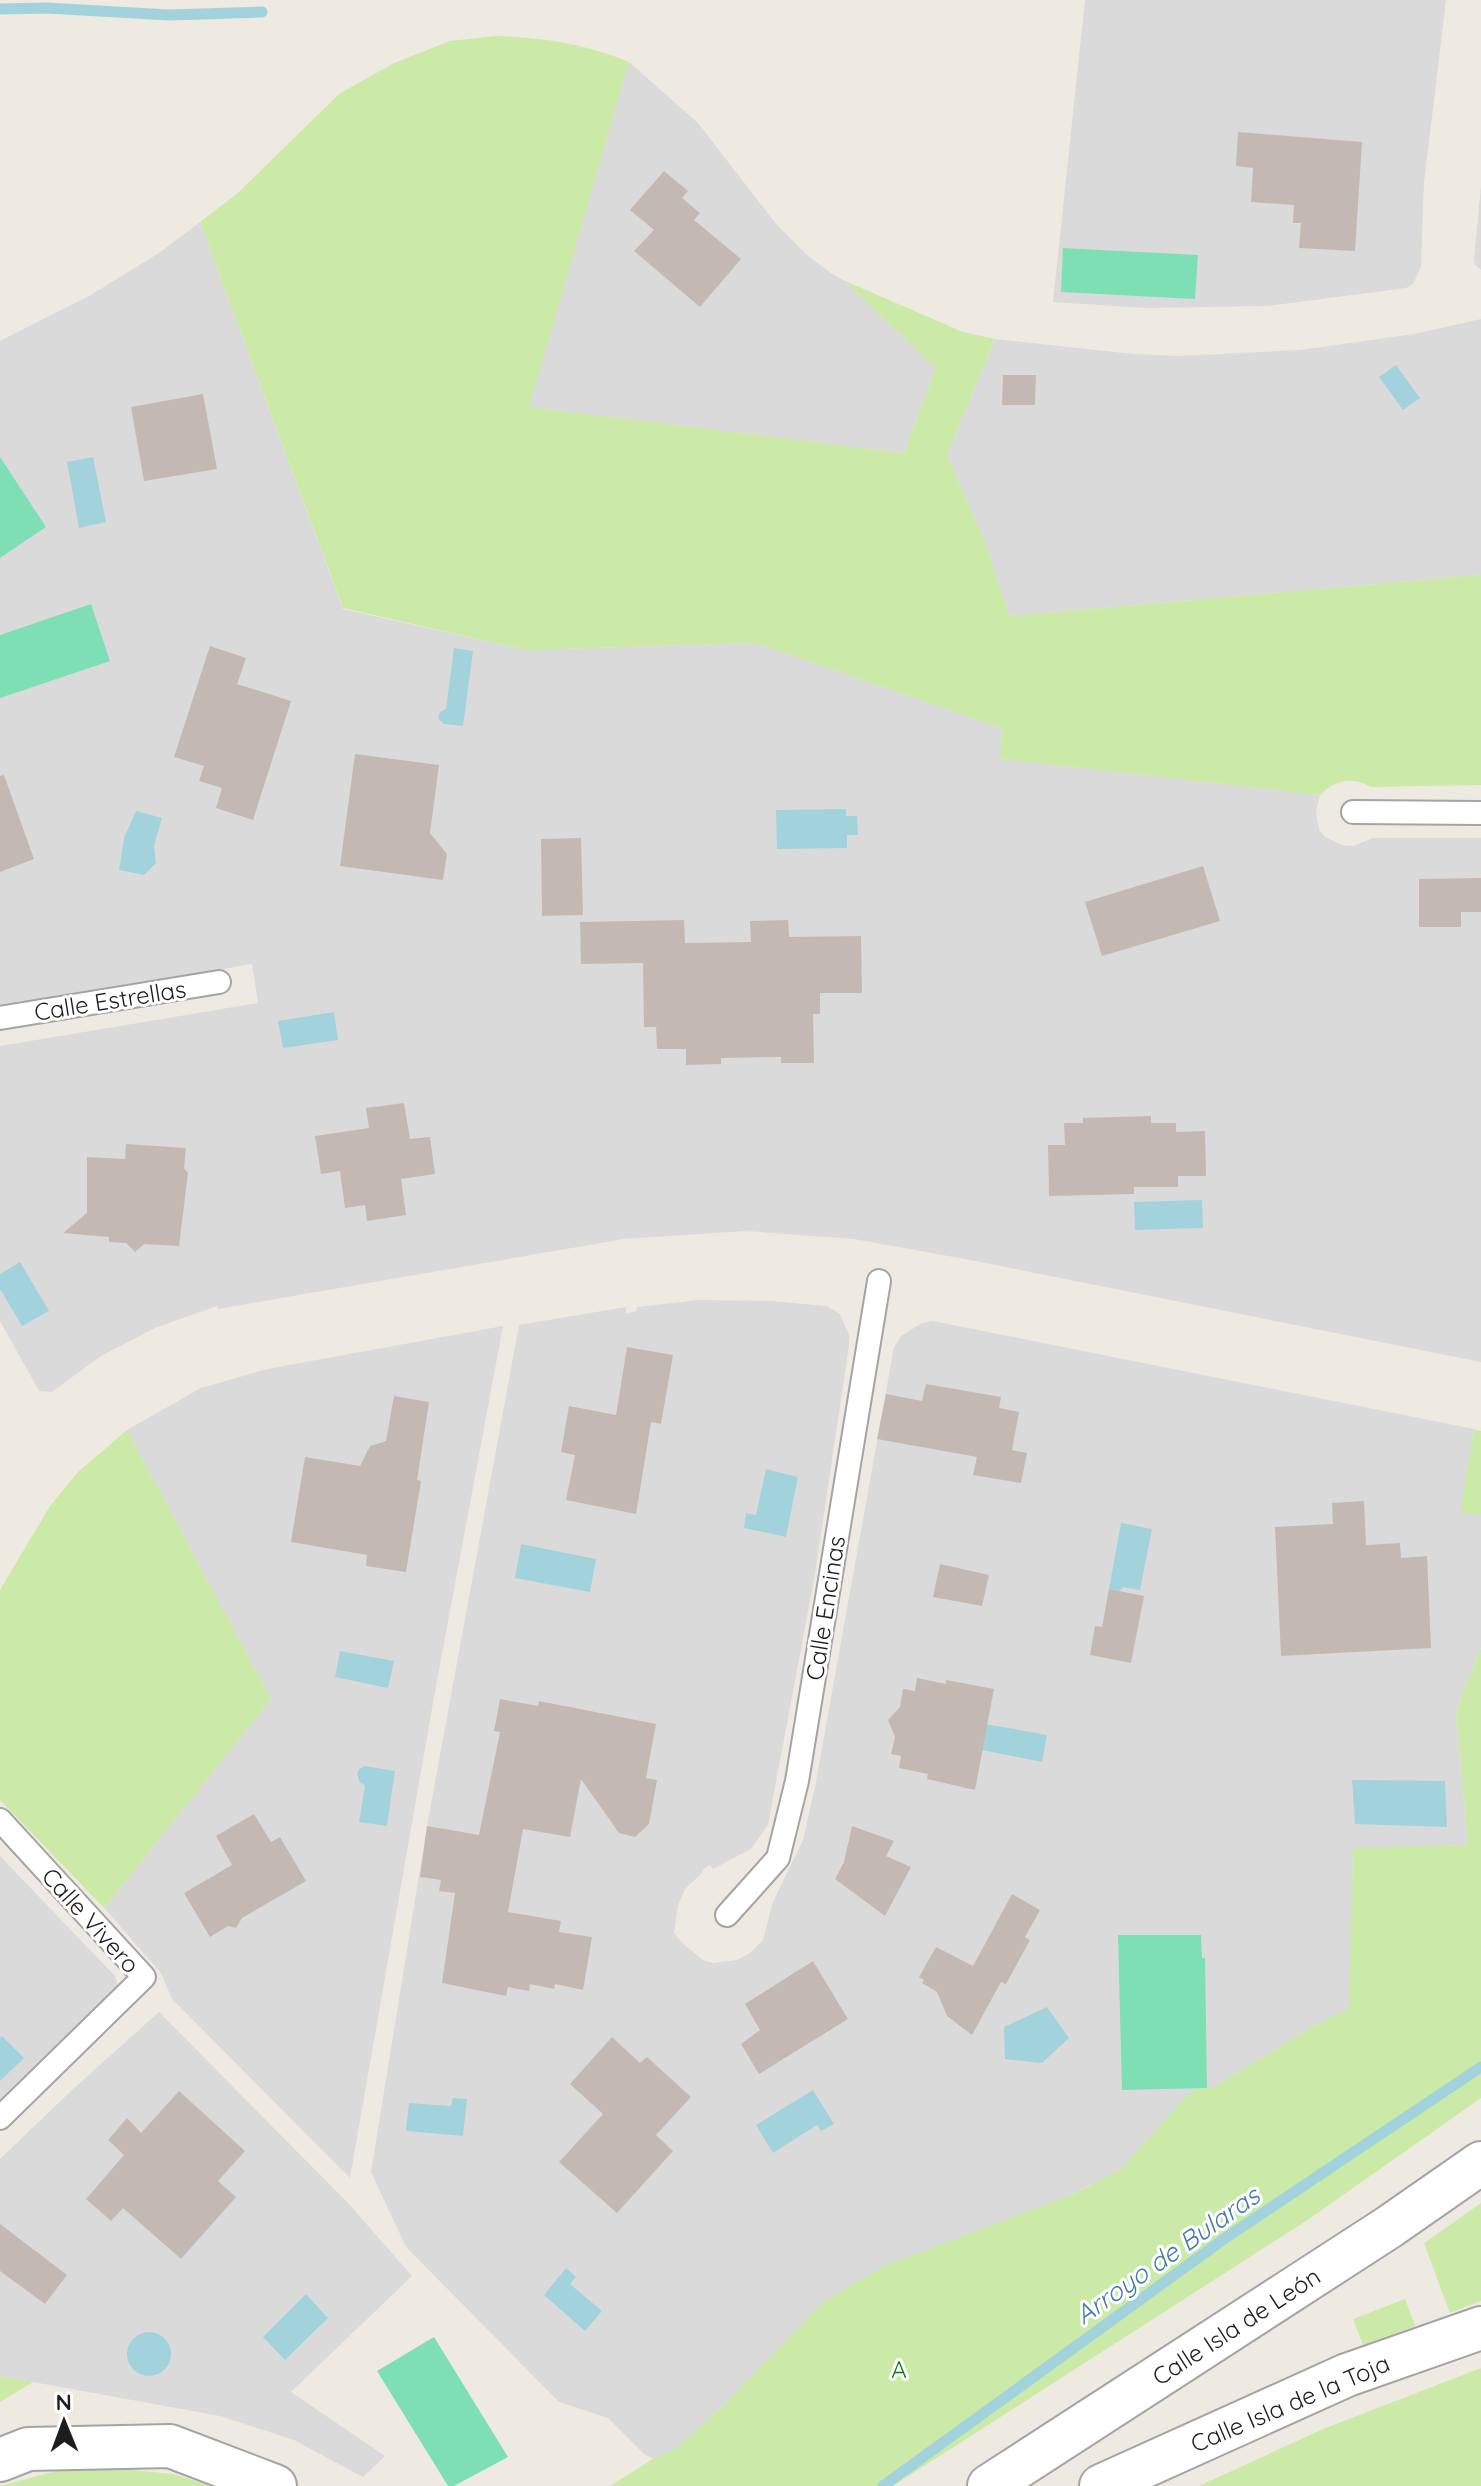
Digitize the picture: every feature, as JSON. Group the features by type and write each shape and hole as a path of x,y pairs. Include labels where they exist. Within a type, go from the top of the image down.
{"street":[{"name":"Calle Isla de León","path":"989,2486 1389,2227 1481,2163"},
{"name":"Calle Isla de la Toja","path":"1101,2486 1347,2375 1481,2328"},
{"path":"0,2460 28,2449 170,2446 275,2486"}],"lane":[{"path":"1353,812 1481,813"},
{"name":"Calle Estrellas","path":"0,1018 219,982"},
{"name":"Calle Encinas","path":"727,1915 778,1858 797,1781 879,1281"},
{"name":"Calle Vivero","path":"0,1820 144,1977 0,2118"}],"shaded area":[{"path":"1085,0 1446,0 1424,183 1421,267 1413,284 1406,288 1268,306 1145,308 1053,302"},
{"path":"629,62 698,123 777,225 807,255 843,280 936,368 904,453 528,407"},
{"path":"1481,186 1481,270 1474,259"},
{"path":"200,222 343,609 525,650 756,643 1002,728 1001,759 1320,795 1316,811 1319,830 1325,837 1342,845 1353,846 1373,838 1481,838 1481,1362 854,1239 746,1231 624,1239 218,1309 217,1306 155,1328 101,1356 52,1392 39,1391 0,1321 0,1046 258,1003 252,964 0,1008 0,341 89,296 159,253"},
{"path":"1481,319 1481,575 1009,616 984,540 947,455 995,339 1178,356 1300,350 1414,334"},
{"path":"699,1300 772,1301 827,1306 840,1314 849,1335 815,1574 768,1825 751,1849 713,1869 710,1865 702,1870 685,1889 678,1905 674,1933 703,1960 713,1963 737,1960 763,1940 773,1902 803,1840 894,1347 901,1336 922,1323 933,1321 1474,1429 1461,1511 1481,1515 1481,1647 1456,1712 1468,1845 1353,1849 1350,2008 1212,2088 1189,2094 1121,2169 780,2348 675,2449 653,2459 608,2418 559,2402 406,2247 371,2172 427,1826 519,1325 626,1307 626,1314 636,1311 637,1307"},
{"path":"503,1326 350,2178 172,1999 161,1973 104,1908 271,1699 127,1430 201,1388 267,1369"},
{"path":"0,1856 115,1976 117,1984 116,1990 0,2106"},
{"path":"159,2012 349,2204 412,2276 291,2392 385,2456 363,2477 294,2440 220,2416 0,2376 0,2159"}],"green space":[{"path":"496,36 564,43 597,50 629,62 529,407 904,453 936,368 843,280 963,332 995,339 947,455 984,540 1009,616 1481,575 1481,785 1371,787 1344,781 1320,795 1000,759 1002,728 756,643 525,650 343,608 200,222 239,192 339,94 394,63 450,41"},
{"path":"1063,248 1198,255 1195,299 1061,292"},
{"path":"0,457 46,527 0,558"},
{"path":"91,604 110,661 0,698 0,635"},
{"path":"1474,1429 1481,1431 1481,1515 1460,1512"},
{"path":"127,1430 271,1699 104,1908 0,1800 0,1590 50,1506 78,1472"},
{"name":"A","path":"1481,1647 1481,2098 1306,2221 893,2486 610,2486 675,2449 726,2403 822,2303 882,2267 1074,2194 1121,2169 1188,2094 1198,2089 1212,2088 1349,2008 1353,1848 1468,1845 1456,1712"},
{"path":"1118,1935 1201,1935 1202,1958 1205,1958 1207,2088 1122,2090"},
{"path":"1481,2203 1481,2301 1450,2313 1424,2243"},
{"path":"1405,2299 1415,2326 1363,2345 1353,2319"},
{"path":"434,2337 508,2457 454,2486 448,2486 377,2371"},
{"path":"1481,2368 1481,2486 1199,2486 1323,2429"},
{"path":"0,2376 33,2382 0,2402"},
{"path":"105,2467 173,2474 212,2486 0,2486 60,2470"}],"water":[{"path":"1396,365 1420,398 1403,410 1379,377"},
{"path":"93,457 106,522 79,528 67,462"},
{"path":"454,648 473,651 463,726 444,724 438,718 440,712 446,709"},
{"path":"846,809 846,816 857,816 858,835 847,835 847,848 777,849 776,810"},
{"path":"136,811 162,818 154,846 156,863 144,875 119,870 124,838"},
{"path":"334,1012 338,1040 283,1048 278,1021"},
{"path":"1202,1200 1203,1228 1135,1230 1134,1202"},
{"path":"20,1262 49,1311 22,1326 0,1289 0,1274"},
{"path":"766,1469 798,1477 786,1537 744,1528 746,1513 756,1515"},
{"path":"1121,1523 1152,1529 1140,1590 1122,1587 1120,1591 1109,1589"},
{"path":"521,1544 596,1559 590,1592 515,1578"},
{"path":"340,1651 394,1661 388,1688 335,1677"},
{"path":"968,1721 1047,1735 1042,1762 962,1746"},
{"path":"365,1766 395,1771 387,1826 359,1822 365,1785 360,1783 357,1774"},
{"path":"1352,1780 1445,1781 1447,1827 1355,1824"},
{"path":"1047,2007 1069,2038 1042,2063 1005,2059 1004,2027"},
{"path":"2,2036 24,2058 0,2081 0,2038"},
{"path":"813,2090 834,2124 821,2131 817,2125 773,2153 756,2125"},
{"path":"453,2098 467,2099 463,2136 406,2131 409,2103 451,2106"},
{"path":"566,2268 576,2277 570,2284 602,2311 585,2331 544,2295"},
{"path":"306,2294 328,2318 285,2360 263,2337"},
{"path":"149,2332 165,2338 171,2354 165,2370 149,2376 133,2370 127,2354 133,2338"}],"building":[{"path":"1238,132 1362,142 1355,251 1299,248 1301,223 1293,223 1294,205 1251,202 1253,168 1236,166"},
{"path":"664,171 688,191 682,198 700,213 694,220 741,259 700,307 634,251 654,230 630,210"},
{"path":"1003,375 1036,375 1035,405 1002,405"},
{"path":"203,394 217,469 144,481 131,407"},
{"path":"210,646 246,658 237,684 291,701 253,820 216,808 222,788 199,781 204,766 174,757"},
{"path":"355,754 439,765 430,833 447,854 443,880 340,866"},
{"path":"4,775 34,859 0,872 0,776"},
{"path":"581,838 583,915 542,916 541,839"},
{"path":"1203,866 1220,921 1102,956 1085,902"},
{"path":"1481,878 1481,912 1461,912 1461,927 1419,927 1419,879"},
{"path":"684,920 685,943 751,942 750,921 788,920 789,937 861,936 862,993 820,993 820,1014 813,1014 814,1063 781,1063 781,1057 721,1058 721,1064 686,1065 686,1049 657,1049 656,1027 644,1027 643,963 581,964 580,922"},
{"path":"404,1103 410,1139 430,1137 435,1174 401,1179 406,1215 367,1221 365,1205 345,1208 340,1171 321,1174 315,1136 369,1128 366,1108"},
{"path":"1151,1116 1151,1123 1176,1123 1176,1132 1205,1131 1206,1176 1178,1176 1178,1187 1134,1187 1134,1194 1049,1196 1048,1145 1065,1145 1064,1123 1083,1123 1083,1118"},
{"path":"126,1144 186,1148 184,1168 188,1173 179,1246 144,1244 135,1252 126,1243 109,1242 109,1237 63,1233 87,1213 87,1157 125,1159"},
{"path":"627,1347 673,1355 661,1424 651,1422 636,1514 566,1500 575,1455 561,1452 569,1406 616,1415"},
{"path":"926,1384 1001,1397 999,1408 1019,1412 1012,1450 1027,1453 1021,1483 973,1475 977,1457 877,1439 886,1394 922,1401"},
{"path":"394,1396 429,1402 417,1480 421,1481 406,1572 366,1566 367,1555 291,1542 305,1457 360,1466 370,1446 386,1441"},
{"path":"1364,1501 1366,1545 1400,1543 1401,1558 1427,1556 1431,1648 1281,1656 1275,1527 1333,1524 1332,1503"},
{"path":"940,1564 989,1575 982,1606 933,1597"},
{"path":"1109,1589 1144,1596 1131,1663 1090,1655 1095,1626 1102,1627"},
{"path":"917,1678 994,1689 975,1790 927,1779 928,1774 899,1768 901,1756 891,1754 895,1737 888,1720 900,1707 903,1689 915,1691"},
{"path":"500,1699 538,1706 539,1701 656,1724 646,1778 657,1780 649,1824 635,1837 619,1833 581,1779 570,1837 523,1829 508,1912 561,1921 559,1932 592,1937 583,1990 555,1984 554,1989 530,1984 529,1991 508,1987 506,1996 442,1983 455,1893 439,1891 441,1880 420,1877 427,1826 479,1835 500,1732 494,1731"},
{"path":"254,1814 271,1842 280,1837 306,1881 242,1918 236,1928 228,1926 210,1937 184,1893 232,1865 216,1836"},
{"path":"852,1826 894,1841 886,1856 911,1867 885,1916 835,1879 844,1862"},
{"path":"1012,1894 1040,1910 1025,1937 1030,1940 1006,1984 1001,1982 972,2035 947,2016 937,1992 922,1983 924,1980 919,1977 936,1947 973,1966"},
{"path":"813,1961 848,2019 759,2074 741,2044 760,2030 745,2004"},
{"path":"612,2037 640,2063 647,2057 691,2097 656,2135 673,2151 617,2213 559,2162 603,2114 570,2084"},
{"path":"179,2091 245,2151 218,2181 236,2197 181,2259 123,2208 111,2221 86,2199 124,2155 108,2140 127,2118 141,2133"},
{"path":"0,2224 67,2275 45,2304 0,2271"}],"waterway":[{"path":"0,9 47,8 169,15 262,12"},
{"name":"Arroyo de Bularas","path":"883,2486 1224,2239 1481,2067"}]}
